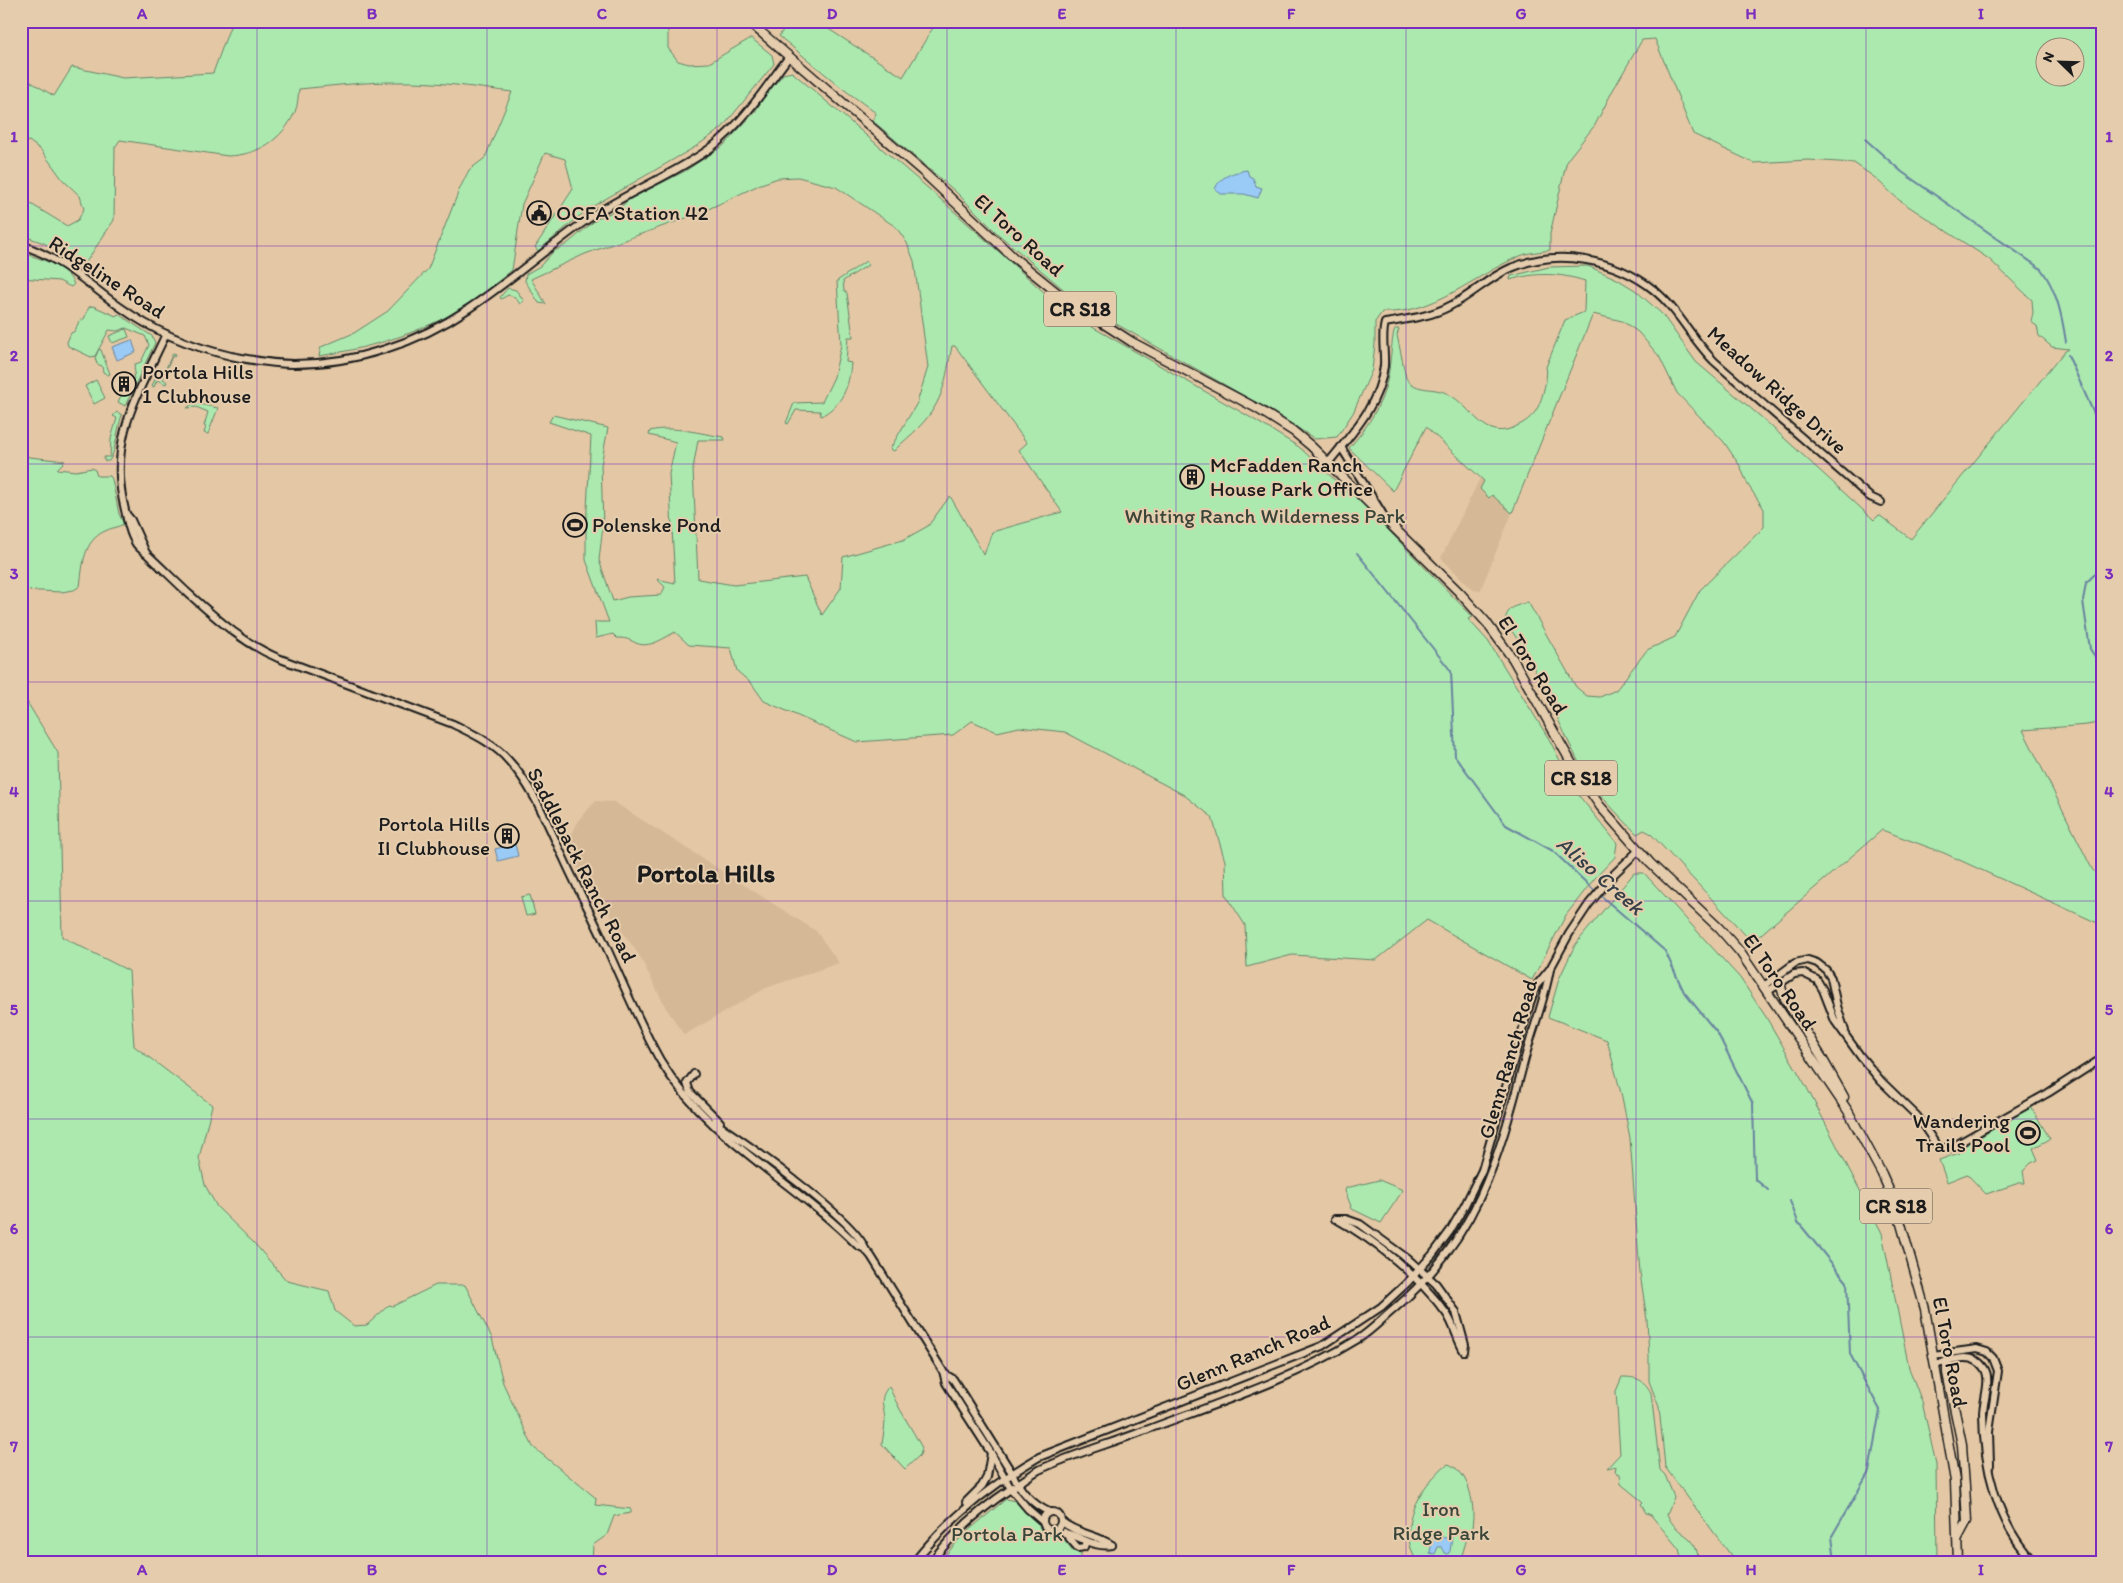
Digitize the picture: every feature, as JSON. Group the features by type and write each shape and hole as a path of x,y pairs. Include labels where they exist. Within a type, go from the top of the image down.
{"main road":[{"name":"El Toro Road","path":"748,21 788,58 922,172 1014,257 1065,299 1132,342 1293,431 1329,462 1460,592 1499,638 1535,696 1587,787 1609,817 1650,863 1719,928 1740,952 1848,1111 1882,1174 1896,1206 1925,1308 1955,1481 1958,1562"},
{"path":"1780,983 1784,997 1822,1058 1848,1105 1848,1111"},
{"path":"1947,1362 1947,1373 1962,1446 1965,1487 1967,1521 1958,1538"}],"street":[{"name":"Ridgeline Road","path":"21,245 59,262 121,308 166,334 189,344 230,356 293,364 321,362 382,350 428,333 468,310 591,216 709,149 742,118 788,58"},
{"name":"Meadow Ridge Drive","path":"1341,447 1362,422 1375,398 1384,366 1384,324 1426,316 1449,307 1495,276 1511,268 1529,262 1552,258 1568,258 1616,268 1633,276 1659,294 1673,309 1703,351 1870,496 1880,502"},
{"name":"Saddleback Ranch Road","path":"166,334 124,430 118,468 120,493 126,514 126,522 135,543 234,634 257,648 278,658 453,724 479,736 508,760 526,784 542,813 638,1017 660,1059 684,1094 722,1134 819,1209 857,1245 865,1249"},
{"path":"1329,462 1341,447"},
{"name":"El Toro Road","path":"1341,447 1383,517"},
{"name":"Glenn Ranch Road","path":"914,1562 968,1505 1012,1472 1061,1447 1322,1346 1380,1307 1413,1276 1434,1254 1450,1231 1479,1176 1487,1156 1536,986 1550,969 1569,934 1589,904 1614,874 1639,850"},
{"path":"1766,989 1795,963 1808,960 1817,963 1826,970 1831,978 1846,1034"},
{"name":"Glenn Ranch Road","path":"931,1562 948,1540 983,1507 1038,1471 1266,1385 1324,1359 1361,1338 1408,1297 1439,1265 1464,1229 1493,1169 1546,991 1550,969"},
{"path":"1766,989 1794,974 1803,973 1816,980 1823,990 1835,1021 1881,1081 1917,1116 1935,1143 1942,1148 1950,1148 2048,1093 2098,1061"},
{"path":"694,1074 687,1083 690,1092 738,1138"},
{"name":"Saddleback Ranch Road","path":"705,1115 738,1138 844,1221 863,1242 865,1249 890,1284 945,1374 952,1379 1018,1484 1035,1505 1049,1512"},
{"path":"1346,1218 1360,1224 1420,1269 1436,1284 1456,1312 1465,1345 1464,1352 1447,1315 1429,1291 1380,1248 1335,1219 1346,1218"},
{"path":"1933,1355 1978,1349 1993,1358 1998,1371 1990,1432 1990,1468"},
{"path":"1935,1364 1967,1358 1978,1361 1985,1369 1987,1378 1983,1412 1984,1432 1986,1456 1995,1494 2004,1520 2016,1540 2034,1562"},
{"name":"Saddleback Ranch Road","path":"945,1374 946,1383 991,1453 1011,1489 1043,1522"},
{"path":"948,1524 956,1512 982,1486 989,1470 991,1453"},
{"path":"1060,1524 1050,1530 1045,1527 1043,1522 1044,1516 1049,1512 1057,1514 1060,1524 1065,1533 1086,1542 1103,1546 1112,1545 1103,1539 1060,1524"},
{"path":"1086,1534 1086,1542"}],"shaded area":[{"path":"1480,478 1484,481 1489,498 1492,495 1512,513 1480,591 1473,590 1441,558"},
{"path":"596,801 614,802 816,931 839,963 766,988 684,1035 666,1008 639,955 571,859 569,838 581,817"}],"green space":[{"path":"232,21 668,21 668,48 678,61 689,64 709,63 751,38 772,55 774,64 722,128 695,147 588,209 538,251 535,247 573,189 565,159 545,153 522,204 512,270 476,299 440,320 420,329 361,348 319,356 321,347 354,333 388,311 428,269 460,188 469,170 485,158 512,92 424,82 359,83 299,89 295,112 283,131 259,149 239,155 228,156 120,140 115,147 114,220 84,265 74,262 44,243 21,235 21,198 67,226 78,220 84,209 80,196 63,180 41,150 29,141 21,143 21,76 54,96 72,67 123,78 213,73"},
{"path":"789,21 816,21 903,77 937,21 2102,21 2102,722 2023,730 2092,869 2102,881 2102,925 1944,853 1882,830 1752,942 1650,833 1644,830 1637,834 1608,804 1583,770 1528,657 1505,621 1506,616 1513,608 1528,602 1576,687 1587,696 1600,697 1616,690 1647,650 1675,637 1700,590 1764,527 1764,509 1724,442 1677,393 1659,356 1638,332 1622,321 1593,314 1512,513 1492,495 1489,498 1480,489 1484,481 1426,427 1393,491 1349,448 1367,425 1381,400 1388,376 1395,329 1399,329 1397,335 1406,378 1410,383 1420,388 1437,390 1448,394 1480,422 1497,430 1507,430 1527,420 1540,404 1546,380 1546,367 1565,320 1584,312 1585,281 1548,274 1519,277 1510,280 1511,276 1549,267 1588,266 1617,279 1635,290 1662,314 1696,362 1761,417 1874,520 1879,515 1911,539 2064,352 2069,349 2052,347 2039,336 2037,326 2031,322 2033,313 2032,300 1989,259 1899,200 1874,177 1854,163 1808,160 1754,163 1693,134 1655,39 1642,40 1595,125 1567,160 1550,234 1550,250 1520,256 1436,301 1401,311 1382,312 1375,322 1372,370 1353,413 1337,437 1315,439 1273,412 1118,325 1069,294 998,234 956,192 873,121 876,113 842,88 779,36"},
{"name":"Whiting Ranch Wilderness Park","path":"792,72 929,189 1066,312 1299,447 1349,493 1351,492 1473,617 1468,619 1488,641 1549,739 1576,792 1617,843 1615,857 1594,879 1566,915 1532,980 1427,920 1376,960 1292,955 1247,967 1245,925 1226,895 1225,861 1212,817 1184,795 1065,732 1019,727 997,732 972,721 953,735 857,742 764,701 752,684 737,671 731,648 689,645 675,632 646,645 617,638 613,634 596,638 595,622 609,622 586,560 591,436 549,422 553,415 608,428 601,465 603,525 599,560 613,601 628,597 661,595 665,587 657,579 675,583 669,474 676,442 649,435 650,431 659,429 677,429 724,437 725,440 698,440 693,469 698,579 734,585 805,577 822,615 841,588 843,557 903,540 928,526 950,496 984,555 992,532 1062,512 1019,450 1027,443 955,346 952,346 943,389 934,408 919,427 894,451 890,449 917,403 928,367 914,261 907,243 896,227 836,187 798,177 778,178 700,213 585,254 531,279 546,304 539,303 525,281 526,274 540,266 553,252 567,244 598,218 617,210 630,199 685,171 723,146 755,112 783,74"},
{"path":"21,253 58,267 70,277 74,284 71,287 59,281 21,278"},
{"path":"866,261 868,265 843,281 844,291 847,293 853,337 848,337 846,362 851,363 849,380 844,394 835,406 821,416 820,411 796,410 788,424 786,423 794,403 822,402 834,377 841,345 837,281"},
{"path":"508,288 516,290 524,301 520,304 515,297 508,295 501,299 500,297"},
{"path":"93,306 116,316 118,314 152,336 155,343 125,406 118,402 123,391 128,393 134,378 135,364 141,362 149,345 145,336 126,328 117,331 109,330 95,356 91,357 68,346 67,342 71,333 75,331 79,321 84,319 89,307"},
{"path":"126,329 129,337 112,343 109,336"},
{"path":"99,349 110,374 108,375 103,372 102,366 97,364 95,358"},
{"path":"173,353 176,354 174,357 172,356 163,379 167,382 166,384 157,380 154,387 152,386 157,375 162,377"},
{"path":"96,380 105,398 94,404 85,386"},
{"path":"194,403 218,408 208,434 204,433 206,427 204,426 208,412 196,407 187,408"},
{"path":"117,412 122,415 115,446 109,461 104,461 104,457 110,457 111,439 117,418 113,416"},
{"path":"21,456 65,461 57,469 76,471 92,468 97,476 110,476 112,479 119,514 124,524 105,531 92,541 85,554 80,586 74,590 61,592 21,590 21,494 27,487 21,490"},
{"path":"21,692 58,753 62,937 129,971 134,1046 212,1105 199,1158 205,1185 217,1207 254,1243 287,1281 329,1291 335,1311 354,1326 367,1325 389,1305 393,1306 436,1285 465,1285 492,1338 503,1383 533,1447 596,1498 595,1505 631,1509 631,1513 614,1516 607,1535 593,1545 592,1562 21,1562"},
{"path":"1634,873 1644,873 1740,978 1766,1017 1806,1086 1882,1233 1909,1368 1922,1402 1936,1464 1937,1562 1736,1562 1665,1467 1659,1407 1649,1381 1647,1320 1640,1273 1630,1138 1622,1097 1607,1040 1548,1017 1559,979 1575,945"},
{"path":"530,895 535,914 526,916 521,897"},
{"path":"2031,1107 2050,1139 2033,1148 2038,1160 2031,1163 2023,1171 2025,1183 2019,1183 1986,1194 1967,1174 1947,1182 1939,1160 1959,1153 1958,1150"},
{"path":"1379,1180 1403,1190 1381,1223 1350,1208 1351,1206 1345,1191 1346,1188"},
{"path":"1622,1377 1639,1380 1651,1393 1660,1470 1665,1475 1674,1497 1667,1514 1676,1528 1695,1545 1698,1562 1686,1562 1687,1559 1681,1557 1679,1549 1650,1514 1646,1513 1641,1504 1643,1502 1621,1484 1620,1474 1615,1472 1616,1466 1607,1468 1620,1454 1616,1391"},
{"path":"889,1386 922,1448 920,1455 905,1469 882,1444 885,1420 882,1402"},
{"name":"Iron Ridge Park","path":"1448,1464 1460,1472 1468,1485 1473,1508 1473,1535 1467,1538 1460,1562 1417,1562 1409,1540 1410,1519 1413,1508 1431,1480"},
{"name":"Portola Park","path":"1006,1499 1015,1501 1036,1521 1042,1531 1065,1540 1073,1551 1081,1553 1081,1562 940,1562 962,1536"}],"water":[{"path":"1247,170 1256,186 1262,188 1258,198 1244,194 1221,194 1215,189 1220,181 1232,173"},
{"path":"132,340 136,352 117,360 112,347"},
{"path":"515,844 518,856 498,861 495,849"},
{"name":"Wandering Trails Pool","path":"2034,1125 2038,1132 2031,1136 2032,1138 2021,1142 2017,1134 2023,1129"},
{"path":"1433,1533 1444,1538 1452,1537 1448,1554 1445,1553 1442,1547 1438,1547 1435,1554 1430,1553"}],"waterway":[{"path":"1865,139 1902,172 2041,269 2055,294 2061,313 2066,342"},
{"path":"2068,355 2102,432"},
{"name":"Aliso Creek","path":"1357,553 1451,671 1455,756 1506,825 1553,851 1596,892"},
{"path":"2102,567 2086,583 2083,601 2090,649 2102,667"},
{"name":"Aliso Creek","path":"1600,895 1665,951 1684,992 1718,1034 1753,1104 1755,1179 1768,1190"},
{"name":"Aliso Creek","path":"1790,1201 1798,1222 1847,1282 1850,1354 1880,1410 1869,1472 1832,1536 1835,1562"}],"place":[{"name":"OCFA Station 42","path":"539,213"},
{"name":"Portola Hills 1 Clubhouse","path":"124,384"},
{"name":"McFadden Ranch House Park Office","path":"1192,477"},
{"name":"Polenske Pond","path":"575,525"},
{"name":"Portola Hills II Clubhouse","path":"507,836"},
{"name":"Wandering Trails Pool","path":"2028,1133"}],"district":[{"name":"Portola Hills","path":"706,873"}]}
